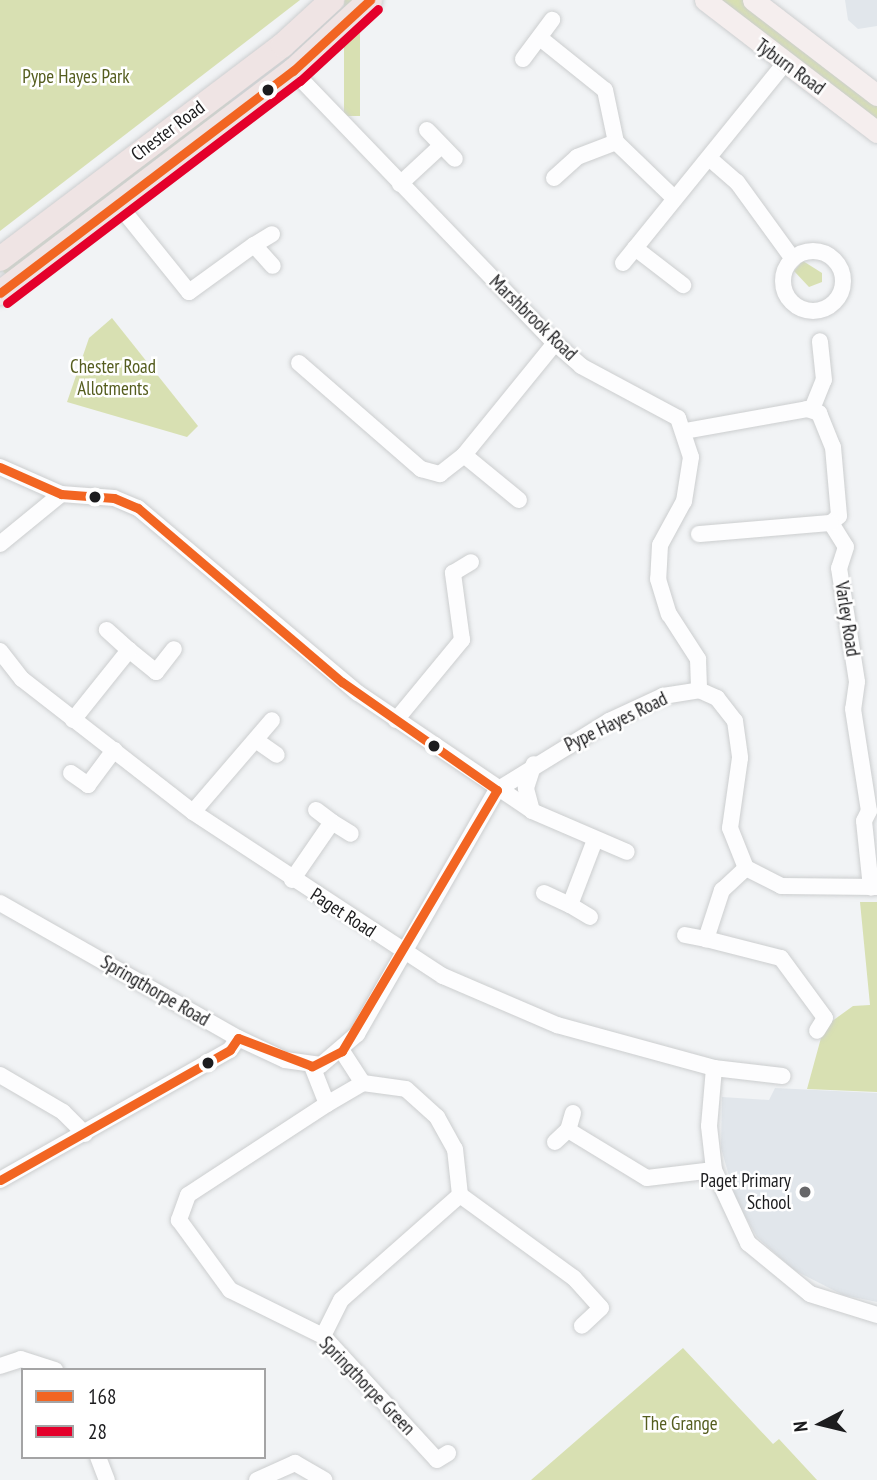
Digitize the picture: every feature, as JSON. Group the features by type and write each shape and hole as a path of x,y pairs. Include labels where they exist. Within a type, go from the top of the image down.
{"highway":[{"name":"Chester Road","path":"0,258 283,45 332,0"},
{"name":"Chester Road","path":"0,293 293,71 370,0"}],"main road":[{"name":"Tyburn Road","path":"705,0 877,132"},
{"name":"Tyburn Road","path":"753,0 877,95"}],"street":[{"path":"523,59 552,20"},
{"path":"540,38 605,90 615,142 674,198"},
{"path":"623,263 785,63"},
{"name":"Marshbrook Road","path":"293,71 555,343 582,366 663,406 685,431"},
{"path":"427,130 455,159"},
{"path":"554,178 577,157 615,142"},
{"path":"400,184 441,146"},
{"path":"709,158 737,182 793,259"},
{"path":"118,204 189,292 272,234"},
{"path":"254,245 273,266"},
{"path":"635,248 683,285"},
{"path":"812,409 824,380 820,341"},
{"path":"299,363 427,472 447,472 464,456 555,343"},
{"path":"812,409 685,431 691,457 684,501 660,545 658,579 669,614 698,659 699,690 716,698 736,721 740,758 730,828 746,868 781,886 874,887"},
{"path":"699,534 757,522 831,523 839,516 833,447 812,409"},
{"path":"464,456 519,500"},
{"path":"0,467 61,494 114,498 138,508 396,720 532,811 627,852"},
{"path":"0,544 61,494"},
{"name":"Varley Road","path":"831,523 846,547 839,568 857,682 854,722 869,811 864,821 874,887"},
{"path":"396,720 469,640 453,573 458,564 471,562"},
{"path":"107,630 156,672 174,649"},
{"path":"73,720 129,650"},
{"name":"Paget Road","path":"1,654 73,720 193,812 405,954 483,996 557,1025 715,1068 783,1076"},
{"name":"Pype Hayes Road","path":"497,790 534,764 663,696 699,690"},
{"path":"193,812 224,770 257,741 272,720"},
{"path":"257,741 277,755"},
{"path":"71,773 88,785 114,750"},
{"path":"532,811 526,789 534,764"},
{"path":"327,1104 312,1066 342,1051 405,954 497,790"},
{"path":"316,810 351,834"},
{"path":"292,880 332,821"},
{"path":"570,905 595,840"},
{"path":"706,939 722,890 746,868"},
{"path":"544,893 590,917"},
{"name":"Springthorpe Road","path":"0,903 239,1038 312,1066"},
{"path":"685,935 780,958 826,1020"},
{"path":"0,1180 229,1050 239,1038"},
{"path":"342,1051 363,1083 406,1088 438,1117 454,1150 460,1195 574,1278 601,1308 582,1326"},
{"path":"715,1068 709,1126 714,1170 734,1221 764,1261 810,1294 877,1315"},
{"path":"0,1075 63,1112 85,1134"},
{"name":"Springthorpe Green","path":"363,1083 327,1104 179,1206 182,1229 230,1290 323,1336 437,1460 448,1452"},
{"path":"555,1142 568,1130 573,1113"},
{"path":"568,1130 647,1178 714,1170"},
{"path":"323,1336 341,1300 460,1195"},
{"path":"0,1366 21,1359 49,1368"},
{"path":"99,1459 107,1480"},
{"path":"257,1480 295,1463 325,1480"}],"shaded area":[{"path":"845,0 877,0 877,26 858,29 848,20"},
{"name":"Paget Primary School","path":"775,1088 877,1093 877,1302 843,1295 794,1270 757,1237 736,1200 721,1148 722,1097 769,1100"}],"green space":[{"name":"Pype Hayes Park","path":"0,0 300,0 0,231"},
{"path":"344,0 360,0 360,116 344,116"},
{"path":"719,0 745,0 877,101 877,121"},
{"path":"227,96 235,107 5,274 0,267 0,261"},
{"path":"803,261 822,273 822,282 809,287 794,271"},
{"name":"Chester Road Allotments","path":"112,318 198,426 187,437 67,402 89,338"},
{"path":"860,902 877,902 877,1092 807,1089 824,1027 853,1006 870,1005"},
{"name":"The Grange","path":"683,1348 773,1444 779,1439 817,1480 531,1480"}],"transit line":[{"name":"168","path":"0,293 293,71 370,0"},
{"name":"28","path":"7,303 300,81 378,9"},
{"name":"168","path":"0,467 61,494 114,498 138,508 342,682 497,790 342,1051 312,1066 238,1038 230,1050 0,1180"}],"place":[{"name":"Paget Primary School","path":"805,1192"}]}
